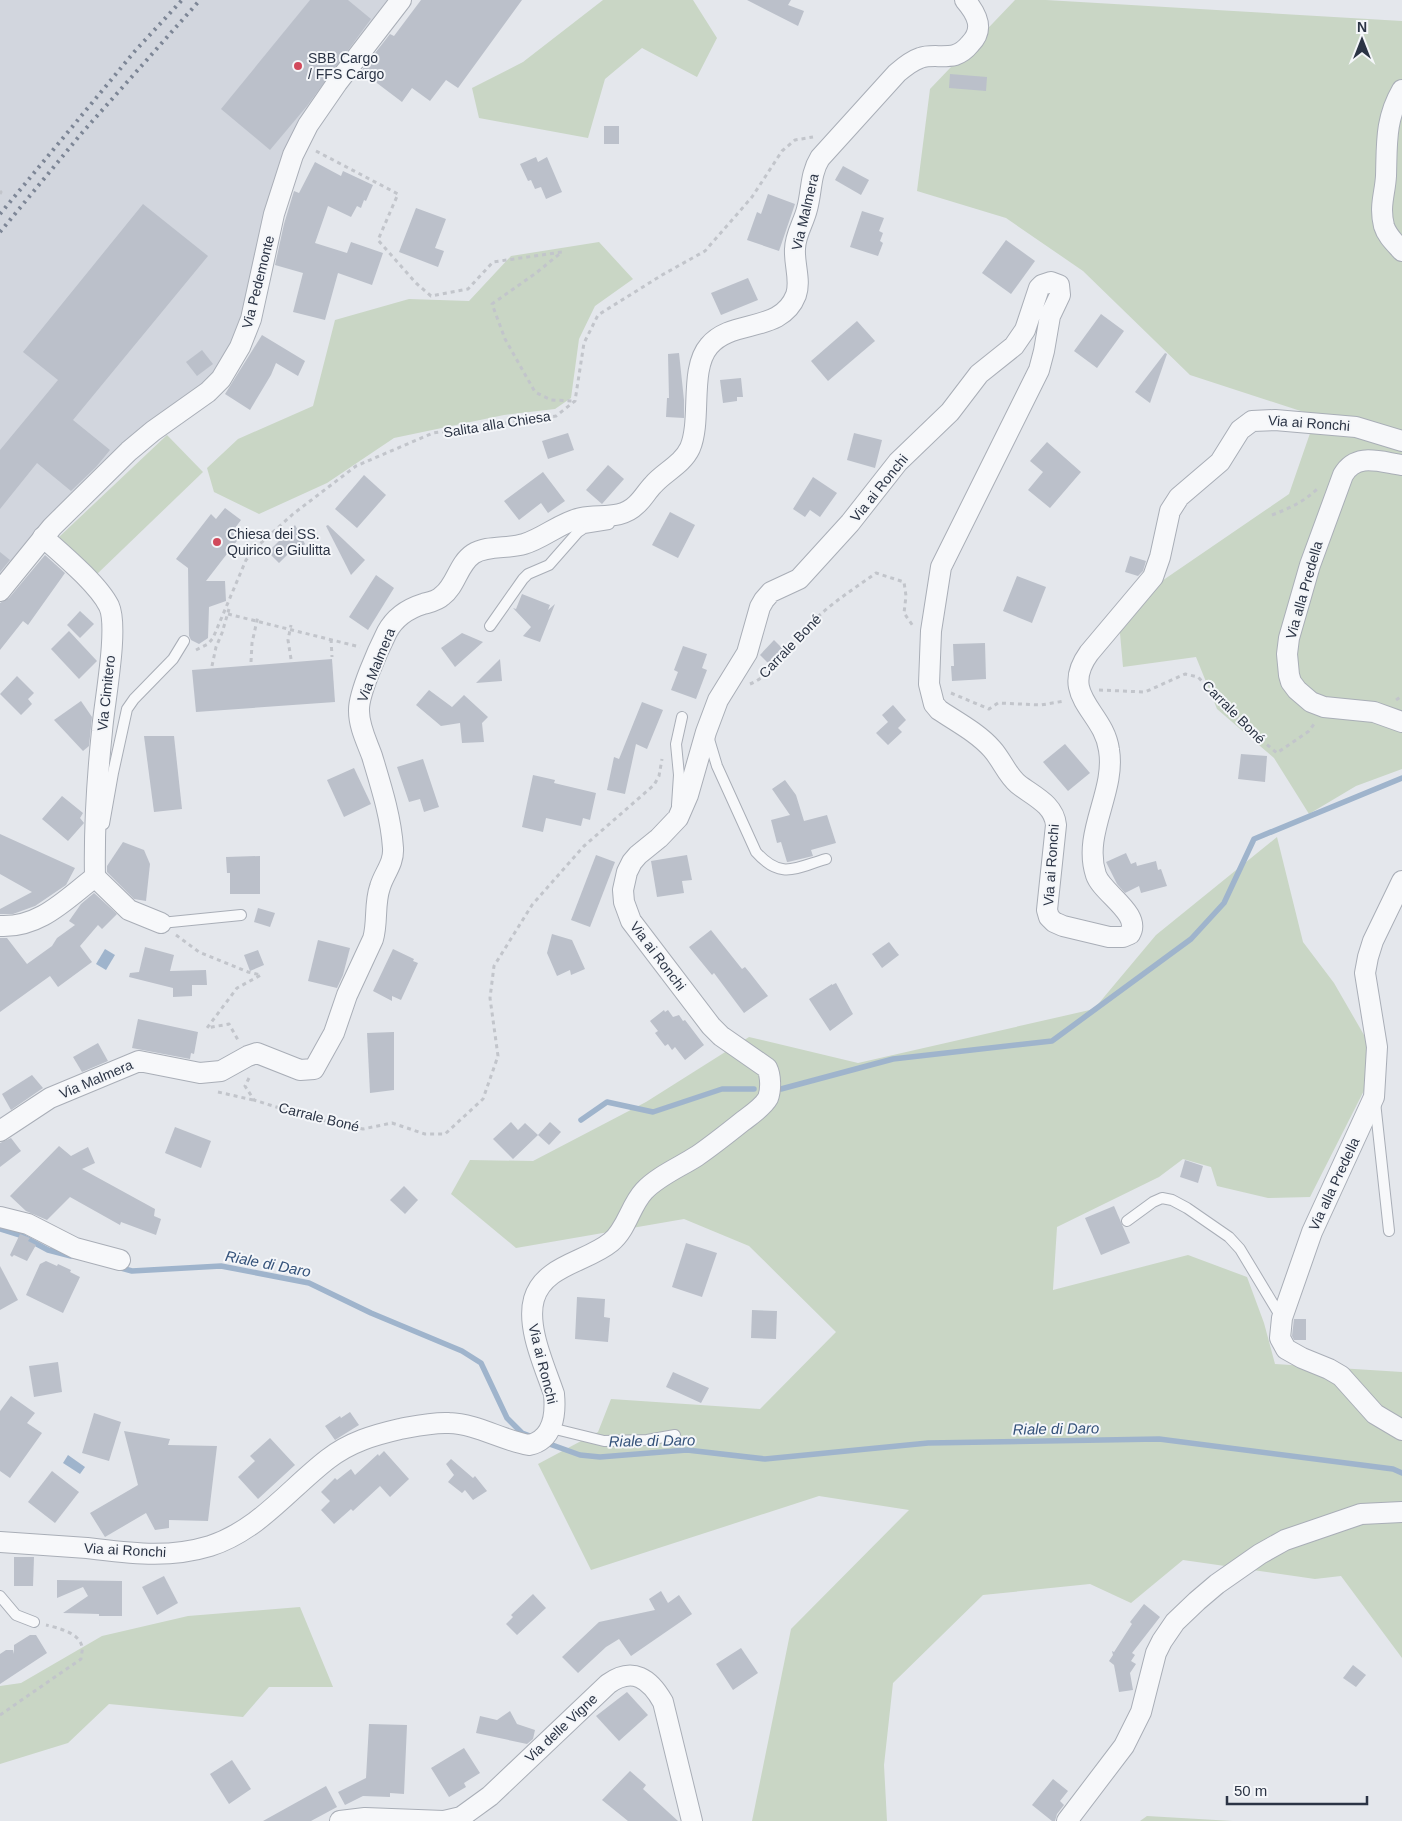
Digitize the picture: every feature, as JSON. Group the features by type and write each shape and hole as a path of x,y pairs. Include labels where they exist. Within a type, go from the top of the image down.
{"street":[{"name":"Via Pedemonte","path":"0,591 44,537 128,451 153,430 208,392 221,379 240,346 251,319 274,214 287,169 298,142 337,83 401,0"},
{"path":"965,0 976,16 979,25"},
{"name":"Via Malmera","path":"0,1131 50,1098 139,1062 200,1073 221,1071 257,1053 300,1070 310,1070 317,1065 334,1033 347,995 373,939 376,930 380,887 391,867 394,853 381,787 362,730 358,711 362,694 388,630 401,614 411,608 442,597 451,587 467,559 476,552 534,541 578,518 606,517 621,514 637,504 653,484 680,462 687,454 694,438 700,366 704,352 717,338 777,318 785,313 792,303 798,288 794,258 795,244 808,208 813,172 820,158 897,73 908,64 918,58 960,53 975,40 979,25 985,19 984,7 978,0"},
{"path":"1402,90 1392,110 1388,124 1385,142 1386,176 1382,204 1385,227 1402,251"},
{"name":"Via ai Ronchi","path":"0,1542 154,1555 190,1551 213,1545 244,1529 265,1515 328,1459 358,1440 421,1425 446,1422 472,1427 521,1443 544,1436 555,1414 554,1394 532,1324 534,1298 540,1286 557,1271 614,1241 643,1192 650,1185 698,1155 749,1117 763,1104 769,1094 769,1073 767,1068 721,1036 711,1026 631,921 626,912 623,890 626,872 632,862 671,827 678,818 688,795 706,732 718,700 748,652 764,600 771,592 799,579 850,523 898,462 950,412 979,374 1014,346 1025,330 1039,288 1046,283 1055,283 1060,288 1060,295 1050,316 1039,370 941,567 931,631 929,684 934,704 939,710 986,743 1018,784 1042,801 1053,812 1056,825 1046,902 1049,916 1054,922 1063,926 1108,937 1123,937 1130,934 1133,925 1124,909 1102,886 1096,876 1093,841 1105,792 1110,763 1109,749 1101,727 1079,691 1078,674 1083,661 1153,577 1173,504 1178,497 1220,462 1234,439 1246,425 1260,420 1356,427 1402,441"},
{"name":"Via alla Predella","path":"1402,465 1364,460 1357,461 1347,468 1310,565 1289,638 1287,654 1291,682 1311,702 1324,707 1374,712 1402,722"},
{"name":"Via Cimitero","path":"44,537 104,598 112,617 112,635 102,732 95,877"},
{"path":"0,926 24,925 34,922 95,877 129,910 161,923"},
{"name":"Via alla Predella","path":"1402,881 1373,941 1365,974 1377,1046 1374,1097 1312,1232 1282,1318 1280,1338 1286,1349 1341,1376 1375,1414 1402,1430"},
{"path":"0,1217 28,1224 75,1248 120,1260"},
{"path":"1067,1821 1124,1746 1141,1712 1156,1653 1175,1622 1197,1601 1247,1563 1285,1540 1361,1514 1402,1512"},
{"name":"Via delle Vigne","path":"340,1821 365,1818 444,1820 461,1817 490,1796 608,1684 615,1679 628,1675 635,1676 649,1683 663,1702 692,1821"}],"lane":[{"path":"490,626 528,574 549,565 572,537 584,528 618,522 621,514"},
{"path":"95,847 101,838 127,708 171,661 184,641"},
{"path":"678,818 676,810 679,775 676,744 682,717"},
{"path":"706,732 717,766 756,852 762,859 768,865 784,870 826,859"},
{"path":"161,923 241,915"},
{"path":"1374,1097 1389,1231"},
{"path":"1127,1221 1153,1202 1162,1198 1172,1200 1187,1208 1229,1236 1240,1249 1282,1318"},
{"path":"544,1436 604,1441 648,1440 675,1435"},
{"path":"0,1596 16,1615 34,1622"}],"path":[{"path":"298,142 398,194 378,240 416,283 431,296 468,289 493,262 562,252 492,304 505,339 534,392 551,400 575,401 584,343 598,315 705,251 752,197 782,151 795,140 811,137 840,138"},
{"name":"Salita alla Chiesa","path":"171,661 208,644 246,560 261,543 293,514 356,466 434,433 556,416 575,401"},
{"path":"1272,515 1296,506 1308,498 1319,486"},
{"name":"Carrale Boné","path":"745,686 756,681 769,671 822,613 876,573 904,582 906,596 904,613 915,628"},
{"path":"212,666 212,658 229,609"},
{"path":"228,614 258,618 378,652"},
{"path":"251,662 252,643 258,618"},
{"path":"290,659 288,640 291,627"},
{"path":"331,639 332,657"},
{"name":"Carrale Boné","path":"929,684 989,708 998,703 1054,704 1067,700 1079,691 1117,690 1145,692 1185,674 1198,677 1246,726 1276,753 1309,731 1324,707"},
{"path":"1395,701 1402,696"},
{"name":"Carrale Boné","path":"227,1094 254,1100 308,1117 363,1129 392,1123 426,1134 445,1134 483,1099 498,1056 490,998 494,966 532,905 584,846 654,785 659,776 664,749 676,744"},
{"path":"161,923 199,952 248,972 261,975 237,988 206,1028 229,1024 242,1047"},
{"path":"252,1074 245,1086 254,1100"},
{"path":"0,1715 81,1659 82,1646 78,1638 62,1629 34,1622"}],"shaded area":[{"path":"0,0 394,0 309,113 251,319 221,379 0,579"}],"green space":[{"path":"603,0 693,0 717,38 697,77 642,48 605,79 588,138 479,118 472,88 523,62"},
{"path":"1015,0 1046,0 1402,21 1402,769 1356,786 1309,814 1274,758 1217,709 1196,657 1123,667 1118,611 1289,494 1316,416 1190,375 1083,271 1006,218 917,191 930,89"},
{"path":"599,242 633,279 595,306 579,339 571,398 555,409 504,415 394,438 327,483 259,514 214,492 207,468 238,439 313,406 335,320 409,299 469,301 511,256"},
{"path":"167,435 203,472 96,575 59,537"},
{"path":"1277,837 1303,942 1334,983 1379,1061 1310,1197 1268,1198 1217,1186 1211,1167 1183,1159 1159,1177 1057,1227 1053,1290 1188,1255 1247,1277 1264,1323 1275,1364 1402,1372 1402,1658 1341,1576 1315,1579 1183,1560 1131,1603 1090,1584 983,1595 893,1683 884,1765 887,1821 752,1821 791,1629 909,1510 819,1496 591,1570 538,1464 598,1432 611,1399 760,1409 836,1332 749,1246 684,1219 516,1248 451,1194 470,1160 533,1161 646,1102 749,1037 858,1063 1094,1009 1156,935"},
{"path":"300,1607 333,1687 269,1687 243,1717 109,1704 68,1743 0,1764 0,1686 21,1683 102,1636 188,1616"},
{"path":"1147,1816 1233,1821 1140,1821"}],"water":[{"path":"105,949 115,955 106,970 96,964"},
{"path":"68,1455 85,1467 80,1474 63,1463"}],"building":[{"name":"SBB Cargo / FFS Cargo","path":"310,0 348,0 371,19 307,106 270,150 221,109"},
{"path":"421,0 522,0 458,88 446,80 430,101 412,88 402,102 361,71 390,34 394,36"},
{"path":"747,0 791,0 788,5 804,11 798,26"},
{"path":"950,74 987,77 986,91 949,88"},
{"path":"604,126 619,126 619,144 604,144"},
{"path":"536,157 538,162 547,157 562,192 546,199 541,187 535,189 531,180 528,181 520,164"},
{"path":"315,162 341,176 343,171 373,185 366,201 364,200 361,208 357,206 351,217 328,206 315,243 347,253 351,242 383,253 372,285 338,273 325,320 293,312 303,273 275,265 294,191 299,193"},
{"path":"843,166 869,180 861,195 835,180"},
{"path":"768,194 795,204 779,251 747,240 757,212 761,214"},
{"path":"143,204 208,256 73,420 110,450 96,467 71,491 37,463 0,509 0,450 58,380 23,352"},
{"path":"416,208 446,219 435,248 444,251 438,267 399,252"},
{"path":"862,211 884,218 879,231 883,233 880,241 883,243 878,256 850,247"},
{"path":"1006,240 1035,261 1011,294 982,273"},
{"path":"748,278 758,300 721,315 711,293"},
{"path":"1101,314 1124,331 1097,368 1074,351"},
{"path":"857,321 875,341 828,381 811,361"},
{"path":"262,335 305,361 298,376 276,363 250,410 225,394"},
{"path":"202,350 213,364 197,376 186,362"},
{"path":"679,353 684,418 666,417 667,398 669,398 668,354"},
{"path":"1165,353 1167,354 1150,403 1135,392"},
{"path":"741,378 743,397 737,397 737,401 723,403 720,380"},
{"path":"568,433 574,450 548,459 542,441"},
{"path":"854,433 882,440 875,468 847,460"},
{"path":"1047,442 1081,472 1050,508 1028,490 1043,472 1030,461"},
{"path":"608,465 624,479 602,504 586,490"},
{"path":"543,472 565,501 548,513 541,503 519,520 504,501"},
{"path":"364,475 386,495 357,528 335,509"},
{"path":"813,477 837,493 820,517 810,510 805,517 793,509"},
{"path":"225,508 241,520 232,532 240,537 206,581 225,581 226,601 209,607 208,638 199,644 191,640 189,636 188,568 176,559 211,514 216,519"},
{"path":"670,512 695,525 678,558 652,545"},
{"path":"295,525 305,544 294,556 290,552 279,563 268,552"},
{"path":"328,525 365,560 351,575 326,526"},
{"path":"0,552 10,560 0,572"},
{"path":"45,555 65,573 28,625 23,621 0,650 0,603 9,598"},
{"path":"1130,556 1146,561 1143,571 1138,576 1125,572"},
{"path":"376,575 394,588 368,630 349,617"},
{"path":"1017,576 1046,587 1032,623 1003,611"},
{"path":"522,594 550,605 548,610 555,604 540,642 523,636 531,627 513,608 516,609"},
{"path":"80,611 94,624 80,638 67,625"},
{"path":"69,631 97,661 79,679 51,649"},
{"path":"462,633 483,642 455,667 441,648"},
{"path":"774,640 784,650 770,665 760,655"},
{"path":"985,643 986,679 952,681 951,666 954,666 953,644"},
{"path":"683,646 707,654 702,668 707,670 696,699 671,690 678,672 674,670"},
{"path":"332,659 335,702 196,712 192,670"},
{"path":"500,659 502,681 476,683"},
{"path":"17,676 34,693 28,699 32,704 21,715 0,694"},
{"path":"429,690 452,707 464,695 488,717 482,723 484,742 462,743 460,723 441,726 416,705"},
{"path":"81,701 92,717 89,746 83,751 54,720"},
{"path":"642,702 663,710 647,749 636,744 625,794 607,790 614,757 619,759"},
{"path":"893,705 906,720 898,728 902,732 888,745 876,733 888,722 882,715"},
{"path":"144,736 174,736 182,809 154,812"},
{"path":"1065,744 1090,773 1068,791 1043,762"},
{"path":"1241,754 1267,756 1265,782 1238,779"},
{"path":"423,759 439,807 424,812 420,799 409,802 397,767"},
{"path":"354,768 371,804 344,817 327,780"},
{"path":"533,775 555,780 554,783 596,793 590,820 583,818 581,826 546,818 543,832 522,827"},
{"path":"785,780 796,795 804,821 827,815 836,843 811,850 813,856 788,862 781,842 777,843 771,820 790,815 772,789"},
{"path":"62,796 83,813 80,818 84,823 68,841 42,819"},
{"path":"0,834 75,868 66,885 35,906 13,914 0,914 0,909 32,892 0,874"},
{"path":"123,842 144,850 150,864 146,901 134,899 107,872 107,866"},
{"path":"1126,853 1131,864 1136,862 1137,866 1156,861 1158,870 1161,869 1167,886 1141,893 1139,886 1125,893 1117,884 1106,862"},
{"path":"596,855 615,862 590,927 571,920"},
{"path":"687,855 692,880 682,881 684,893 657,897 651,861"},
{"path":"260,856 260,894 230,894 230,873 227,873 226,857"},
{"path":"94,893 117,914 102,929 98,925 80,946 92,962 58,987 50,976 0,1012 0,938 7,938 27,964 52,946 57,938 75,925 69,921 81,904"},
{"path":"258,908 275,913 270,927 254,922"},
{"path":"711,930 742,969 745,967 768,996 744,1013 714,973 712,975 689,947"},
{"path":"552,934 572,940 585,969 571,975 570,970 557,976 547,953"},
{"path":"318,940 350,948 343,975 337,988 308,981"},
{"path":"889,942 899,955 882,968 872,954"},
{"path":"145,947 174,955 170,971 206,970 207,985 192,985 192,996 173,997 173,988 129,977 130,973 139,972"},
{"path":"393,949 414,959 413,961 418,963 401,1000 392,996 392,1001 373,991"},
{"path":"258,950 264,965 250,971 244,955"},
{"path":"836,983 853,1014 830,1031 809,999"},
{"path":"664,1010 665,1012 668,1010 673,1017 679,1015 683,1021 685,1020 704,1045 685,1060 675,1047 672,1050 668,1044 665,1046 655,1033 658,1031 650,1021"},
{"path":"138,1019 198,1032 194,1054 191,1053 190,1059 132,1048"},
{"path":"394,1032 394,1090 370,1093 367,1033"},
{"path":"98,1043 108,1061 82,1072 73,1057"},
{"path":"32,1075 43,1088 11,1110 2,1094"},
{"path":"511,1122 518,1130 525,1123 538,1135 513,1159 493,1139"},
{"path":"550,1122 561,1132 549,1145 538,1135"},
{"path":"175,1127 211,1141 201,1168 165,1153"},
{"path":"11,1138 21,1151 0,1167 0,1143"},
{"path":"59,1146 71,1156 88,1147 95,1163 82,1169 155,1209 154,1216 161,1219 156,1235 121,1222 120,1225 70,1197 47,1220 26,1211 10,1196"},
{"path":"1185,1160 1203,1166 1198,1183 1180,1177"},
{"path":"404,1186 418,1200 405,1214 390,1200"},
{"path":"1114,1206 1130,1243 1101,1255 1085,1218"},
{"path":"20,1234 30,1238 28,1241 36,1245 27,1261 10,1255"},
{"path":"686,1243 717,1253 702,1297 672,1287"},
{"path":"46,1261 71,1270 70,1272 80,1277 63,1313 26,1295 40,1264"},
{"path":"0,1266 18,1300 0,1310"},
{"path":"577,1297 605,1299 604,1317 610,1318 608,1342 575,1339"},
{"path":"752,1310 777,1311 776,1339 751,1338"},
{"path":"1294,1319 1306,1319 1306,1340 1294,1340 1292,1336"},
{"path":"58,1362 62,1392 34,1397 29,1366"},
{"path":"673,1372 709,1388 701,1403 666,1387"},
{"path":"11,1396 35,1413 27,1423 42,1433 10,1478 0,1471 0,1411"},
{"path":"350,1412 359,1425 335,1440 325,1426"},
{"path":"94,1413 121,1422 109,1461 82,1453"},
{"path":"124,1431 170,1439 168,1445 217,1446 208,1521 169,1520 169,1528 155,1530 146,1513 105,1537 90,1513 138,1485"},
{"path":"270,1438 295,1465 258,1499 238,1477 255,1461 250,1456"},
{"path":"384,1451 409,1479 390,1497 380,1486 353,1511 351,1509 334,1524 321,1510 330,1501 321,1492 335,1478 337,1480 351,1469 355,1475 378,1454 379,1456"},
{"path":"451,1459 473,1478 475,1476 487,1491 473,1500 465,1490 462,1493 448,1482 454,1475 446,1464"},
{"path":"52,1471 79,1492 55,1523 28,1502"},
{"path":"14,1557 34,1557 33,1586 14,1586"},
{"path":"164,1576 178,1603 157,1615 142,1587"},
{"path":"57,1580 122,1581 122,1616 63,1613 88,1596 83,1587 57,1598"},
{"path":"661,1591 668,1603 679,1595 692,1614 631,1656 619,1639 606,1647 578,1673 562,1657 599,1622 655,1610 649,1599"},
{"path":"533,1594 546,1608 517,1635 506,1624 513,1617 511,1615"},
{"path":"1144,1604 1160,1617 1132,1653 1135,1655 1131,1661 1136,1664 1130,1673 1133,1690 1119,1692 1114,1665 1109,1661 1113,1655 1112,1651 1114,1652 1132,1624 1130,1622"},
{"path":"30,1635 36,1635 47,1653 0,1684 0,1654 6,1650 13,1650 14,1654 14,1645"},
{"path":"741,1648 758,1673 733,1690 716,1664"},
{"path":"1353,1665 1366,1675 1356,1687 1343,1678"},
{"path":"627,1692 648,1715 619,1741 596,1716"},
{"path":"510,1711 517,1724 535,1730 533,1739 527,1744 476,1733 480,1716 497,1720"},
{"path":"369,1724 407,1725 404,1794 390,1793 390,1797 363,1796 345,1805 338,1792 366,1778"},
{"path":"464,1748 480,1773 464,1783 466,1787 449,1797 431,1768"},
{"path":"232,1760 251,1789 229,1804 210,1774"},
{"path":"630,1771 646,1785 643,1789 678,1821 628,1821 602,1800"},
{"path":"1053,1779 1068,1791 1060,1801 1064,1805 1057,1814 1055,1821 1052,1821 1032,1805"},
{"path":"326,1786 337,1807 311,1821 263,1821"}],"waterway":[{"path":"781,1089 893,1059 1052,1041 1191,939 1224,903 1254,839 1402,778"},
{"path":"581,1120 607,1102 653,1112 722,1089 754,1089"},
{"name":"Riale di Daro","path":"0,1229 20,1235 48,1250 71,1256"},
{"name":"Riale di Daro","path":"117,1267 132,1271 221,1266 309,1283 371,1313 462,1351 481,1363 507,1418 522,1433 530,1436"},
{"name":"Riale di Daro","path":"544,1442 580,1455 600,1457 687,1450 765,1459 928,1443 1159,1439 1393,1469 1402,1473"}],"railway":[{"path":"0,214 135,51 182,0"},
{"path":"0,232 81,134 200,0"}],"place":[{"name":"SBB Cargo / FFS Cargo","path":"298,66"},
{"name":"Chiesa dei SS. Quirico e Giulitta","path":"217,542"}]}
